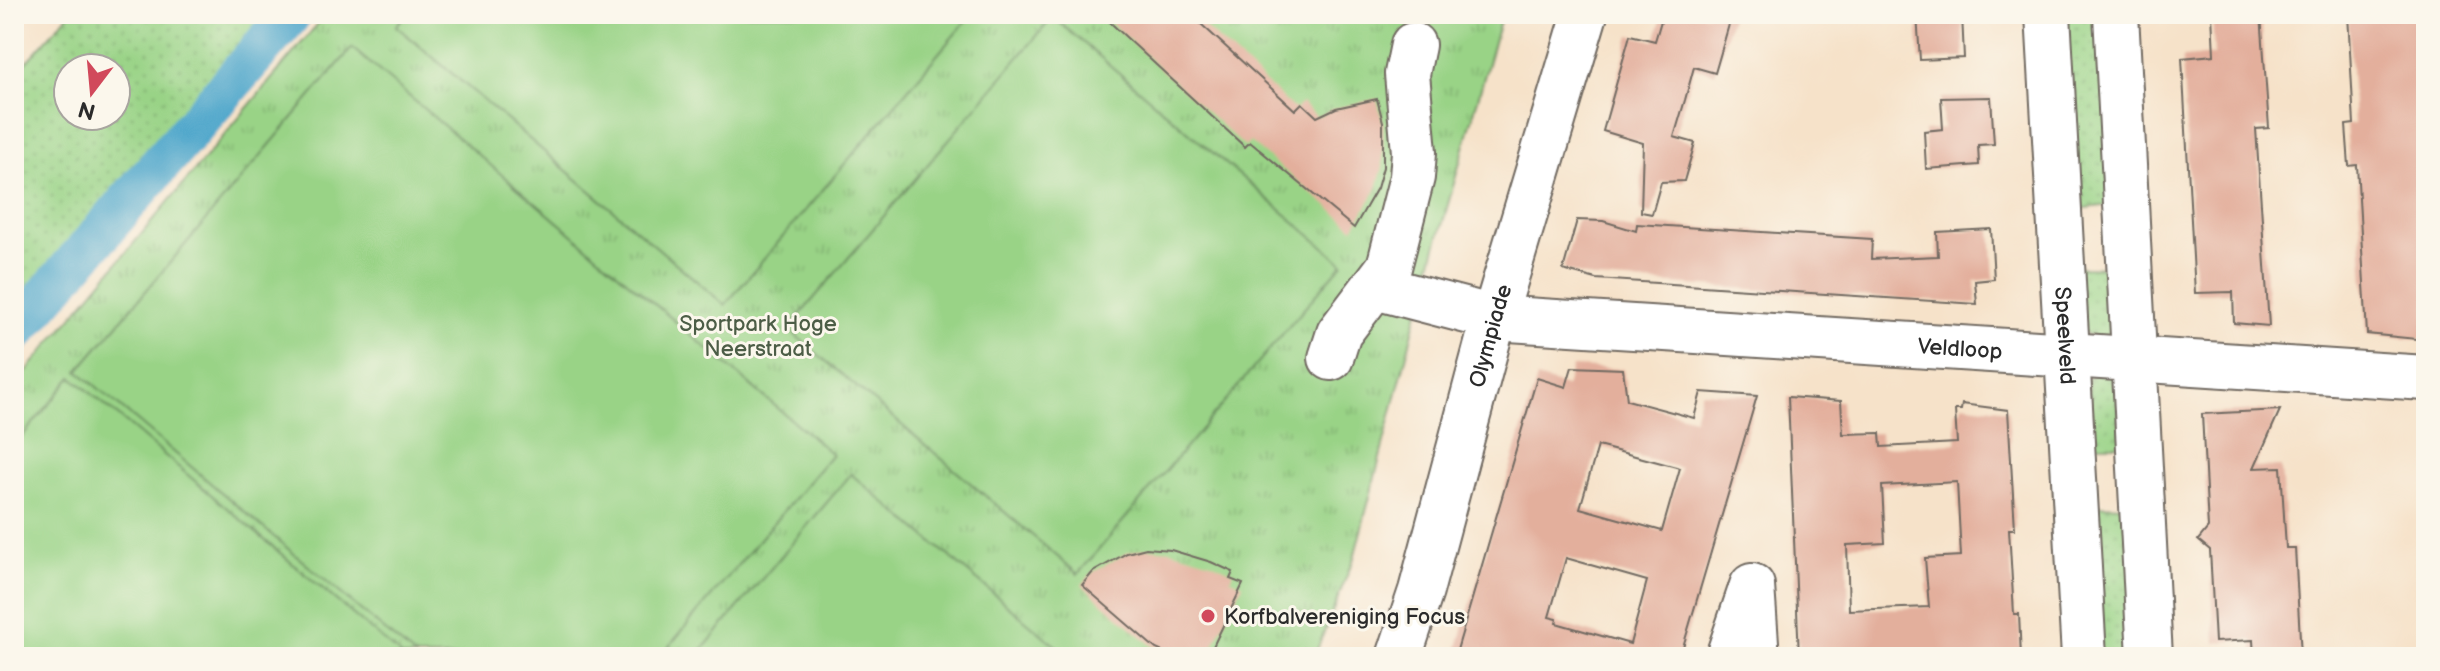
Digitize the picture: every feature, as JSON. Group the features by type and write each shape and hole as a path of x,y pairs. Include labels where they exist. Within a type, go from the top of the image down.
{"street":[{"name":"Olympiade","path":"1399,657 1421,591 1494,318 1585,14"},
{"name":"Speelveld","path":"2048,14 2084,657"},
{"path":"2116,14 2137,360 2150,657"},
{"path":"1331,358 1339,333 1389,267 1412,177 1414,152 1407,74 1413,45"},
{"name":"Veldloop","path":"1375,287 1494,318 2426,378"},
{"path":"1728,657 1752,586 1757,657"}],"green space":[{"path":"69,14 266,14 14,304 14,76"},
{"name":"Sportpark Hoge Neerstraat","path":"326,14 1502,14 1422,296 1354,558 1314,657 14,657 14,386"},
{"path":"406,14 972,14 725,305 396,26"},
{"path":"2058,14 2103,14 2110,205 2078,209"},
{"path":"1053,17 1343,263 1078,574 788,329"},
{"path":"352,48 832,454 660,657 416,657 78,371"},
{"path":"2077,267 2118,268 2115,331 2106,342 2083,332"},
{"path":"2094,374 2116,375 2121,445 2094,445 2088,379"},
{"path":"72,377 403,657 14,657 14,446"},
{"path":"851,474 1069,657 696,657"},
{"path":"2089,505 2129,506 2135,657 2097,657"}],"building":[{"path":"1101,14 1190,14 1295,110 1302,103 1317,117 1336,108 1377,99 1383,122 1383,167 1377,188 1354,228 1250,142 1245,147"},
{"path":"1663,14 1732,14 1715,73 1694,67 1674,137 1695,143 1684,181 1661,182 1652,214 1641,212 1643,143 1603,131 1630,35 1655,41"},
{"path":"1917,14 1962,14 1964,58 1920,60"},
{"path":"2212,14 2261,14 2269,128 2256,129 2269,326 2234,323 2233,292 2195,293 2182,58 2214,55"},
{"path":"2348,14 2426,14 2426,340 2367,334 2357,165 2349,166 2346,125 2354,124"},
{"path":"1991,97 1994,144 1978,145 1979,165 1926,169 1924,131 1943,129 1941,98"},
{"path":"1577,220 1603,221 1636,231 1637,224 1872,239 1871,259 1938,256 1937,232 1991,229 1994,279 1975,281 1977,304 1596,279 1563,270"},
{"path":"1572,367 1623,369 1627,400 1694,418 1701,392 1757,396 1680,657 1455,657 1537,378 1566,387","holes":["1598,446 1680,468 1662,531 1580,508","1566,558 1647,581 1630,644 1556,623 1557,619 1549,617"]},
{"path":"1788,397 1841,401 1843,434 1880,433 1881,447 1957,443 1955,410 1961,410 1962,404 2008,410 2015,529 2009,529 2014,614 2019,614 2021,657 1799,657","holes":["1957,482 1961,556 1925,558 1929,607 1849,610 1847,545 1885,543 1882,486"]},
{"path":"2280,410 2254,468 2281,467 2286,548 2295,548 2301,657 2254,657 2253,640 2215,642 2210,550 2198,540 2208,528 2202,414"},
{"path":"1146,548 1171,550 1211,562 1233,572 1230,579 1243,584 1208,657 1174,657 1156,649 1082,585 1093,572 1127,553"}],"waterway":[{"path":"14,333 291,14"}],"place":[{"name":"Korfbalvereniging Focus","path":"1208,616"}]}
